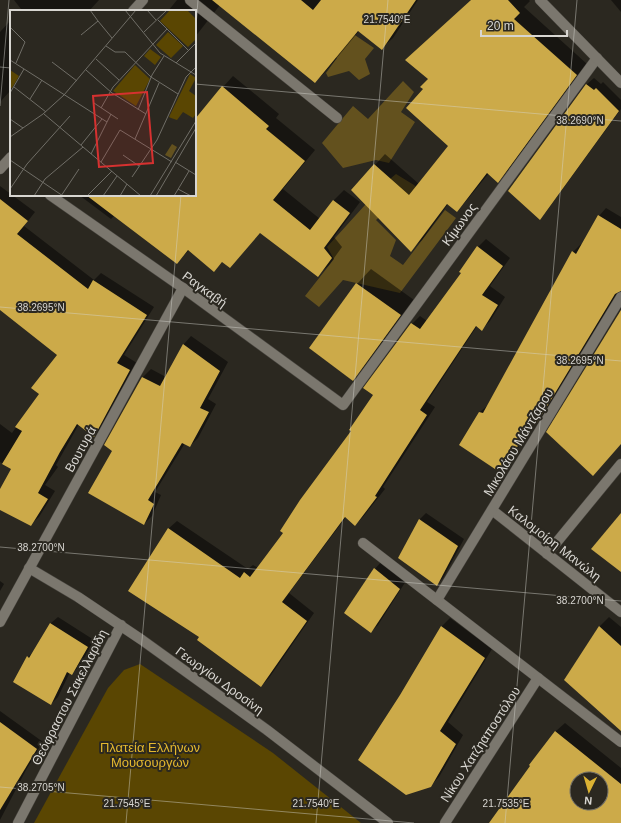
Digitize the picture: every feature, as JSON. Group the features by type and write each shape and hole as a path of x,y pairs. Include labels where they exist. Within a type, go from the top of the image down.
{"street":[{"path":"134,10 143,0"},
{"path":"190,0 337,118"},
{"path":"540,0 621,83"},
{"name":"Κίμωνος","path":"343,405 596,58"},
{"name":"Ραγκαβή","path":"51,196 183,288 343,405"},
{"name":"Βουτυρά","path":"0,622 183,288"},
{"name":"Μικολάου Μάντζαρου","path":"437,600 621,297"},
{"path":"547,554 621,464"},
{"name":"Καλομοίρη Μανώλη","path":"492,510 621,612"},
{"path":"363,543 621,742"},
{"name":"Γεωργίου Δροσίνη","path":"29,568 121,625 267,730 388,823"},
{"name":"Θεόφραστου Σακελλαρίδη","path":"18,823 121,625"},
{"name":"Νίκου Χατζηαποστόλου","path":"445,823 538,678"}],"green space":[{"name":"Πλατεία Ελλήνων Μουσουργών","path":"140,664 273,753 361,823 34,823 108,688 124,670"}],"shaded area":[{"path":"340,25 374,48 365,59 370,74 359,80 349,71 328,77 326,73 337,58 322,44"},
{"path":"403,81 414,92 401,112 415,122 389,163 376,160 343,168 322,143 353,106 368,119"},
{"path":"396,174 414,185 433,204 388,209 376,220 396,240 390,256 403,265 445,210 456,218 400,293 343,280 319,307 305,296 334,259 327,247 384,184"}],"building":[{"path":"212,0 301,0 313,10 321,0 416,0 382,50 358,31 315,83"},
{"path":"471,0 508,0 520,13 514,19 577,75 498,183 487,173 457,212 447,204 411,252 351,190 374,164 409,195 448,146 406,108 423,89 420,87 428,79 405,60"},
{"path":"586,84 594,90 596,88 619,111 540,220 508,191"},
{"path":"222,86 269,126 266,129 305,161 273,200 310,230 333,200 350,213 324,248 332,258 318,277 260,233 230,268 222,262 214,272 188,250 177,264 87,196 196,196 196,118"},
{"path":"0,199 28,221 17,234 88,289 93,280 147,315 117,363 130,370 94,437 77,424 38,493 48,499 31,526 0,510 0,489 11,469 2,464 22,431 15,427 39,394 31,388 57,355 0,310"},
{"path":"598,215 621,229 621,291 615,294 537,423 534,420 501,473 459,445 479,412 483,413 572,251 576,254"},
{"path":"477,246 503,266 482,295 498,305 482,331 476,326 420,410 427,415 375,496 377,497 355,526 345,517 282,602 307,621 261,687 197,640 199,637 128,591 168,528 240,578 244,572 250,577 283,533 280,531 300,500 351,431 349,430 373,395 363,388 411,323 420,329 461,273 459,272"},
{"path":"356,283 401,315 353,381 309,348"},
{"path":"621,310 621,444 593,476 546,432"},
{"path":"183,344 220,371 200,408 209,412 190,447 182,443 148,500 154,504 144,525 88,493 112,451 104,445 142,377 160,386"},
{"path":"621,513 621,572 591,549"},
{"path":"419,519 458,546 437,586 398,558"},
{"path":"374,568 400,589 371,633 344,613"},
{"path":"50,623 88,647 72,675 67,672 51,705 13,682 27,656 29,658"},
{"path":"441,626 485,658 440,731 456,744 431,787 406,795 358,760 400,695"},
{"path":"599,626 621,646 621,731 564,680"},
{"path":"0,722 37,749 0,810"},
{"path":"555,731 605,771 569,771 569,811 609,811 609,774 621,784 621,823 489,823 530,766 529,765"}]}
